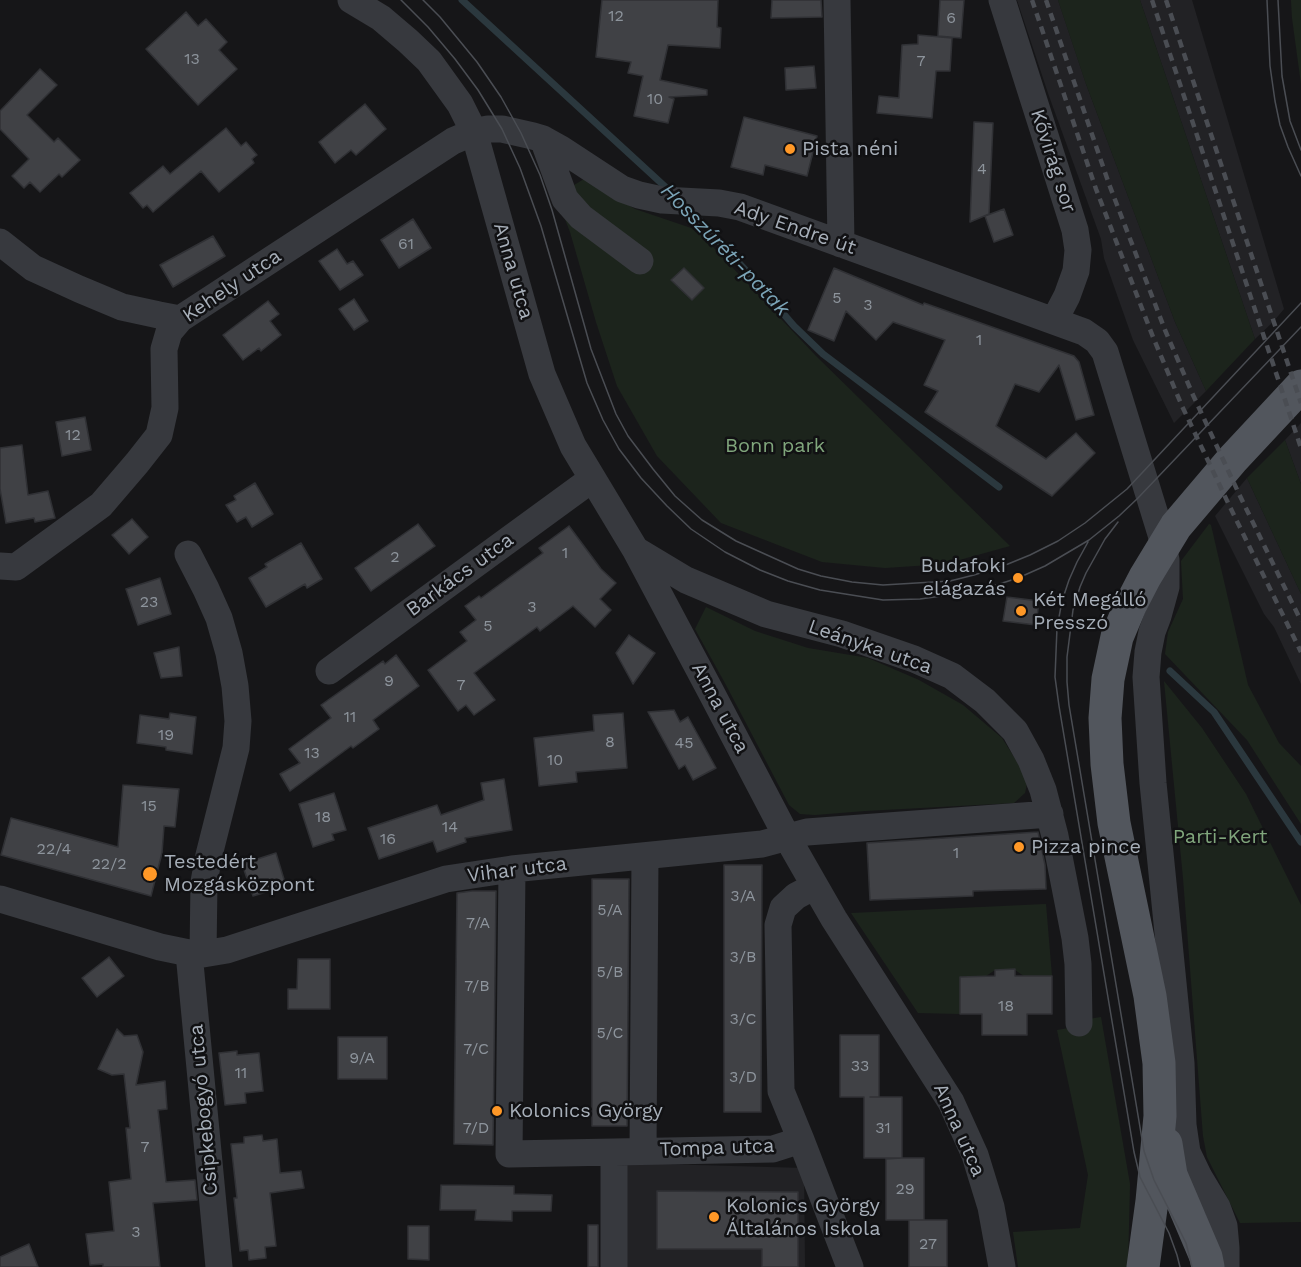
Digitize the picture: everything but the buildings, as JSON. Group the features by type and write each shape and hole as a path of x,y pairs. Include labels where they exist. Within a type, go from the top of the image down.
{"main road":[{"path":"1143,1267 1152,1201 1160,1107 1159,1062 1150,996 1114,823 1107,764 1105,718 1108,680 1117,637 1130,606 1176,526 1232,460 1301,386"},
{"path":"1160,1107 1171,1174 1206,1257 1208,1267"}],"street":[{"path":"351,0 381,18 429,61 460,104 474,132"},
{"path":"837,0 841,244"},
{"name":"Kővirág sor","path":"1002,0 1075,230 1078,250 1076,271 1067,296 1054,321"},
{"name":"Ady Endre út","path":"474,132 502,129 543,139 622,189 639,195 662,200 707,202 740,207 1084,332 1097,341 1105,352 1161,534 1166,560 1166,587 1152,632 1147,669 1153,783 1181,1063 1183,1125 1187,1152 1217,1207 1224,1226 1226,1267"},
{"name":"Kehely utca","path":"0,566 16,567 101,505 159,435 165,408 164,349 169,332 180,319 453,141 474,132"},
{"name":"Anna utca","path":"474,132 542,374 573,446 635,549 787,837 834,919 951,1102 975,1155 992,1207 1002,1267"},
{"path":"543,139 564,199 581,217 640,261"},
{"path":"0,242 33,268 79,289 122,307 180,319"},
{"name":"Barkács utca","path":"329,671 592,479"},
{"name":"Leányka utca","path":"635,549 686,580 766,614 842,634 914,659 952,676 985,701 1015,731 1031,760 1050,814 1075,938 1078,963 1078,1023"},
{"name":"Csipkebogyó utca","path":"188,554 219,618 229,653 238,721 236,748 204,882 196,953 219,1267"},
{"name":"Vihar utca","path":"0,899 160,948 196,953 227,950 446,879 513,869 762,844 807,832 1050,814"},
{"path":"643,1151 645,856"},
{"name":"Tompa utca","path":"513,869 509,1154 773,1149 801,1140 781,1091 778,925 783,908 796,896 815,886"},
{"path":"801,1140 850,1267"},
{"path":"614,1153 614,1267"},
{"path":"828,1267 830,1217"}],"shaded area":[{"path":"1017,0 1058,0 1086,84 1175,322 1206,391 1174,423 1133,340 1104,258 1101,239"},
{"path":"1140,0 1192,0 1284,309 1255,339"},
{"path":"1301,423 1301,484 1285,440"},
{"path":"1247,478 1301,594 1301,684 1274,627 1264,614 1215,516"},
{"name":"Kolonics György Általános Iskola","path":"624,1163 804,1168 805,1267 624,1267"}],"green space":[{"path":"1058,0 1140,0 1255,339 1206,391 1175,322 1086,84"},
{"path":"1291,0 1301,0 1301,84 1292,18"},
{"name":"Bonn park","path":"584,179 635,209 697,230 816,356 1010,546 945,564 885,568 822,562 721,523 657,456 617,386 570,232 556,196"},
{"path":"1285,440 1301,484 1301,594 1247,478"},
{"path":"1209,524 1248,685 1279,743 1301,766 1301,824 1247,740 1165,654 1168,632 1183,599 1181,561"},
{"path":"706,607 755,631 808,648 868,658 919,680 963,705 1002,738 1028,779 1025,793 1014,803 800,814 789,805 695,629"},
{"name":"Parti-Kert","path":"1164,681 1202,728 1246,794 1301,905 1301,1222 1240,1223 1207,1157 1203,1136 1183,878"},
{"path":"1046,904 1052,976 1024,976 1015,970 995,970 986,976 960,977 960,1014 918,1013 851,913"},
{"path":"1101,1017 1130,1184 1128,1267 1018,1267 1013,1232 1080,1228 1088,1175 1057,1030 1081,1026 1082,1020"}],"waterway":[{"name":"Hosszúréti-patak","path":"462,0 672,193"},
{"name":"Hosszúréti-patak","path":"689,209 794,326 823,354 999,487"},
{"name":"Hosszúréti-patak","path":"1170,671 1214,712 1301,842"}],"tram line":[{"path":"401,0 455,59 478,90 502,129 520,168 541,226 587,383 619,449 641,478 691,529 725,552 788,581 820,590 883,600 920,599 993,586 1045,566 1089,540 1119,516 1301,327"},
{"path":"423,0 477,62 501,97 521,133 540,175 552,210 591,349 616,414 628,436 675,496 702,520 736,541 798,569 852,582 883,585 950,581 1008,564 1058,541 1085,523 1127,489 1301,303"},
{"path":"1267,0 1270,66 1275,101 1280,125 1301,176"},
{"path":"1278,0 1282,76 1290,121 1301,150"},
{"path":"1118,522 1105,539 1086,573 1073,610 1067,657 1069,705 1144,1151 1154,1180 1186,1243 1192,1267"},
{"path":"1088,542 1069,580 1062,601 1057,628 1055,677 1134,1152 1140,1177 1169,1233 1180,1267"}],"railway":[{"path":"1032,0 1096,189 1153,337 1182,406 1301,652"},
{"path":"1046,0 1109,184 1165,330 1240,496 1301,621"},
{"path":"1152,0 1301,448"},
{"path":"1166,0 1301,403"}],"place":[{"name":"Pista néni","path":"790,149"},
{"name":"Budafoki elágazás","path":"1018,578"},
{"name":"Két Megálló Presszó","path":"1021,611"},
{"name":"Pizza pince","path":"1019,847"},
{"name":"Testedért Mozgásközpont","path":"150,874"},
{"name":"Kolonics György","path":"497,1111"},
{"name":"Kolonics György Általános Iskola","path":"714,1217"}]}
